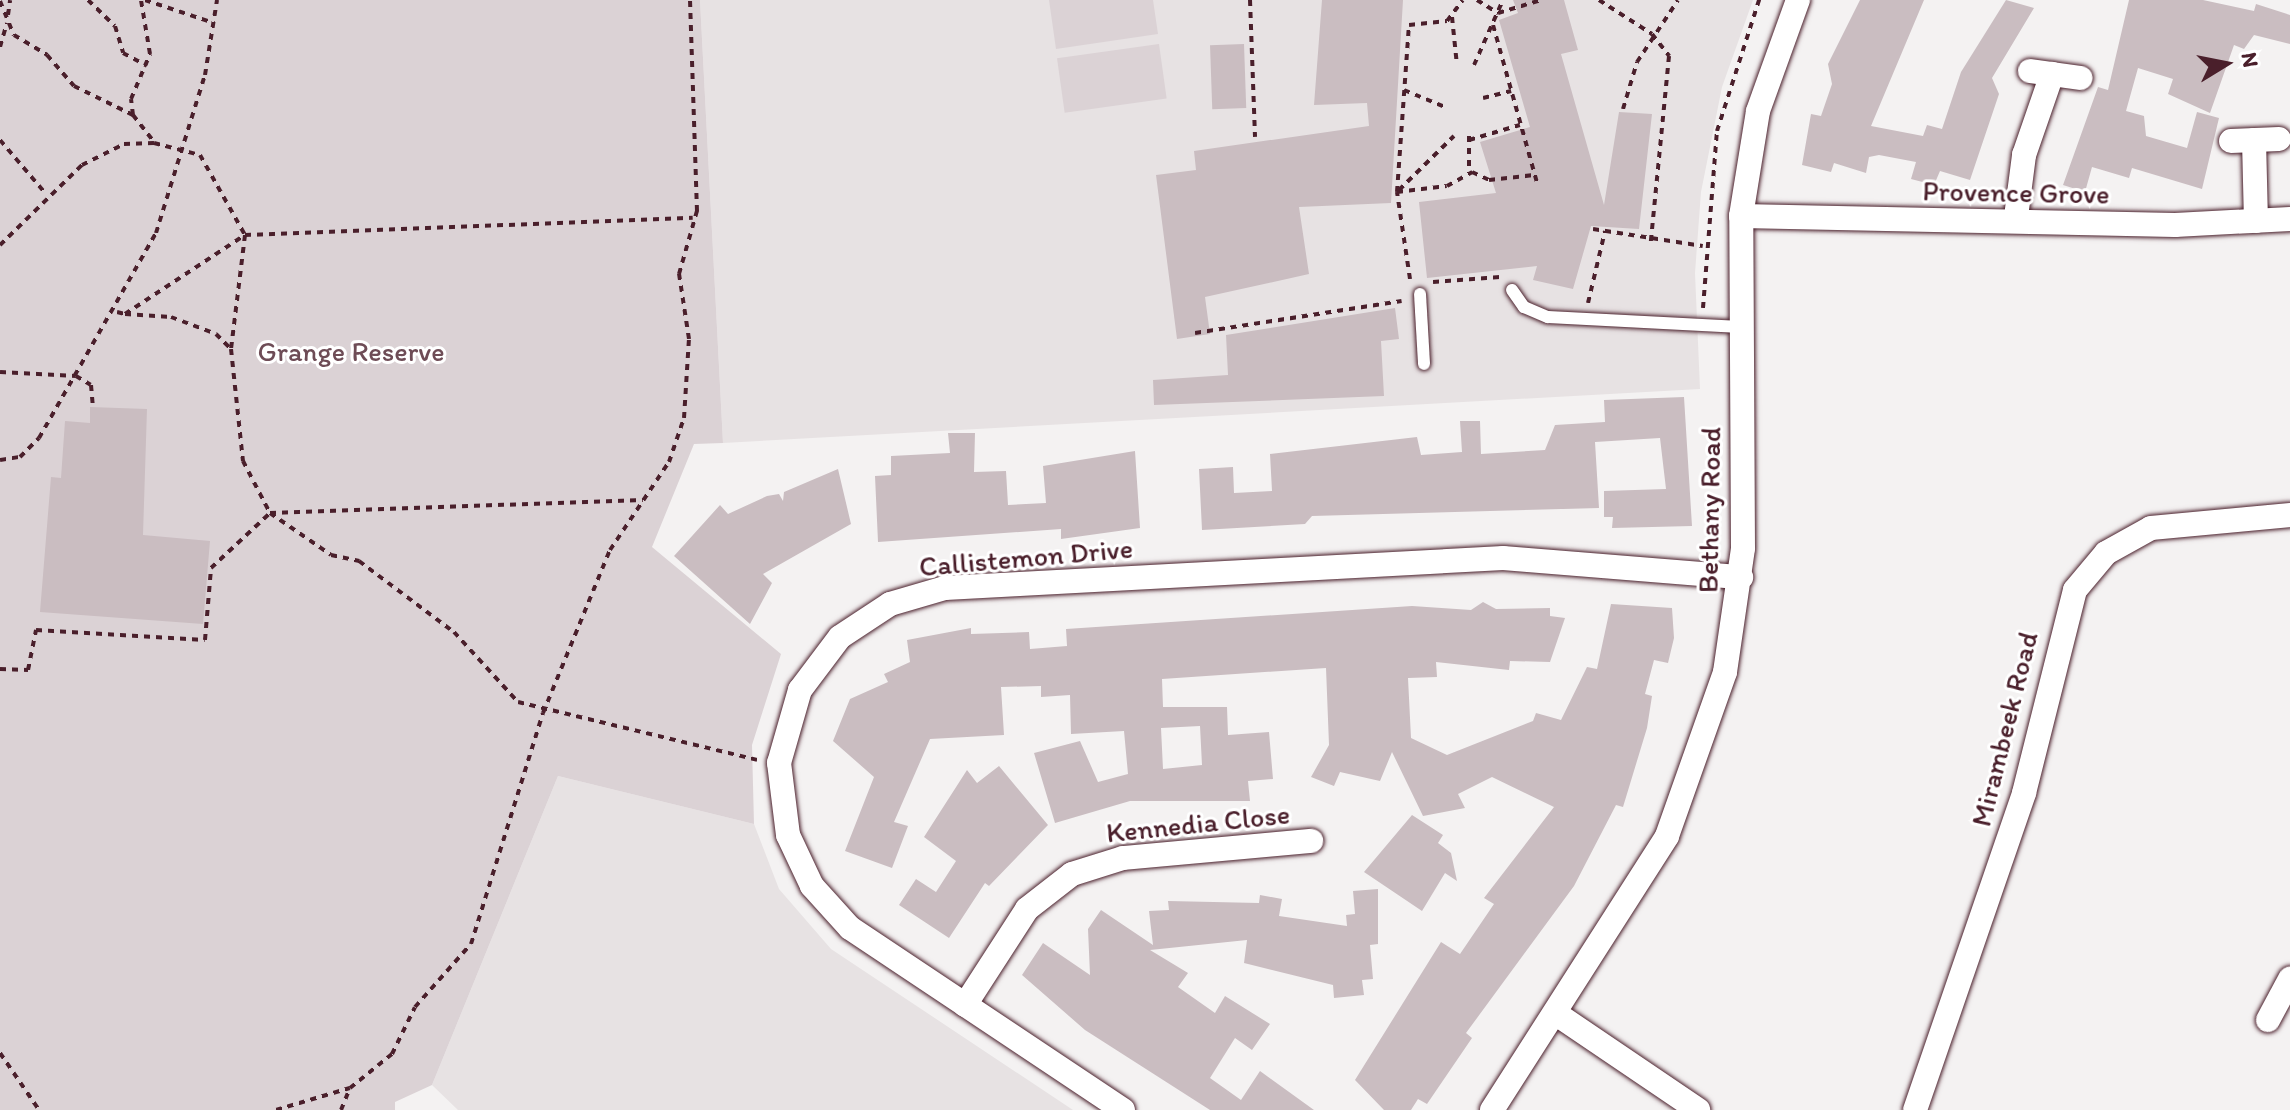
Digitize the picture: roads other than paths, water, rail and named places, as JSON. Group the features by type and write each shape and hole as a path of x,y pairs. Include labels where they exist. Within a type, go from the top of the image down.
{"street":[{"name":"Bethany Road","path":"1492,1110 1642,882 1692,781 1725,672 1741,577 1736,327 1741,216 1758,111 1798,0"},
{"path":"2016,217 2024,155 2041,72 2081,78"},
{"path":"2256,221 2242,141 2279,139"},
{"name":"Provence Grove","path":"1741,216 1873,222 2016,217 2290,219"},
{"name":"Mirambeek Road","path":"1915,1110 2024,793 2075,590 2106,553 2151,528 2290,515"},
{"name":"Callistemon Drive","path":"1123,1110 850,928 812,886 788,835 779,763 800,690 840,637 890,604 945,588 1503,558 1741,577"},
{"name":"Kennedia Close","path":"965,1005 1027,909 1072,874 1123,858 1311,841"},
{"path":"2268,1020 2290,979"},
{"path":"1555,1013 1698,1110"}],"lane":[{"path":"1512,290 1524,307 1584,321 1736,327"},
{"path":"1420,296 1424,364"}],"park label":[{"name":"Grange Reserve","path":"351,351"}]}
